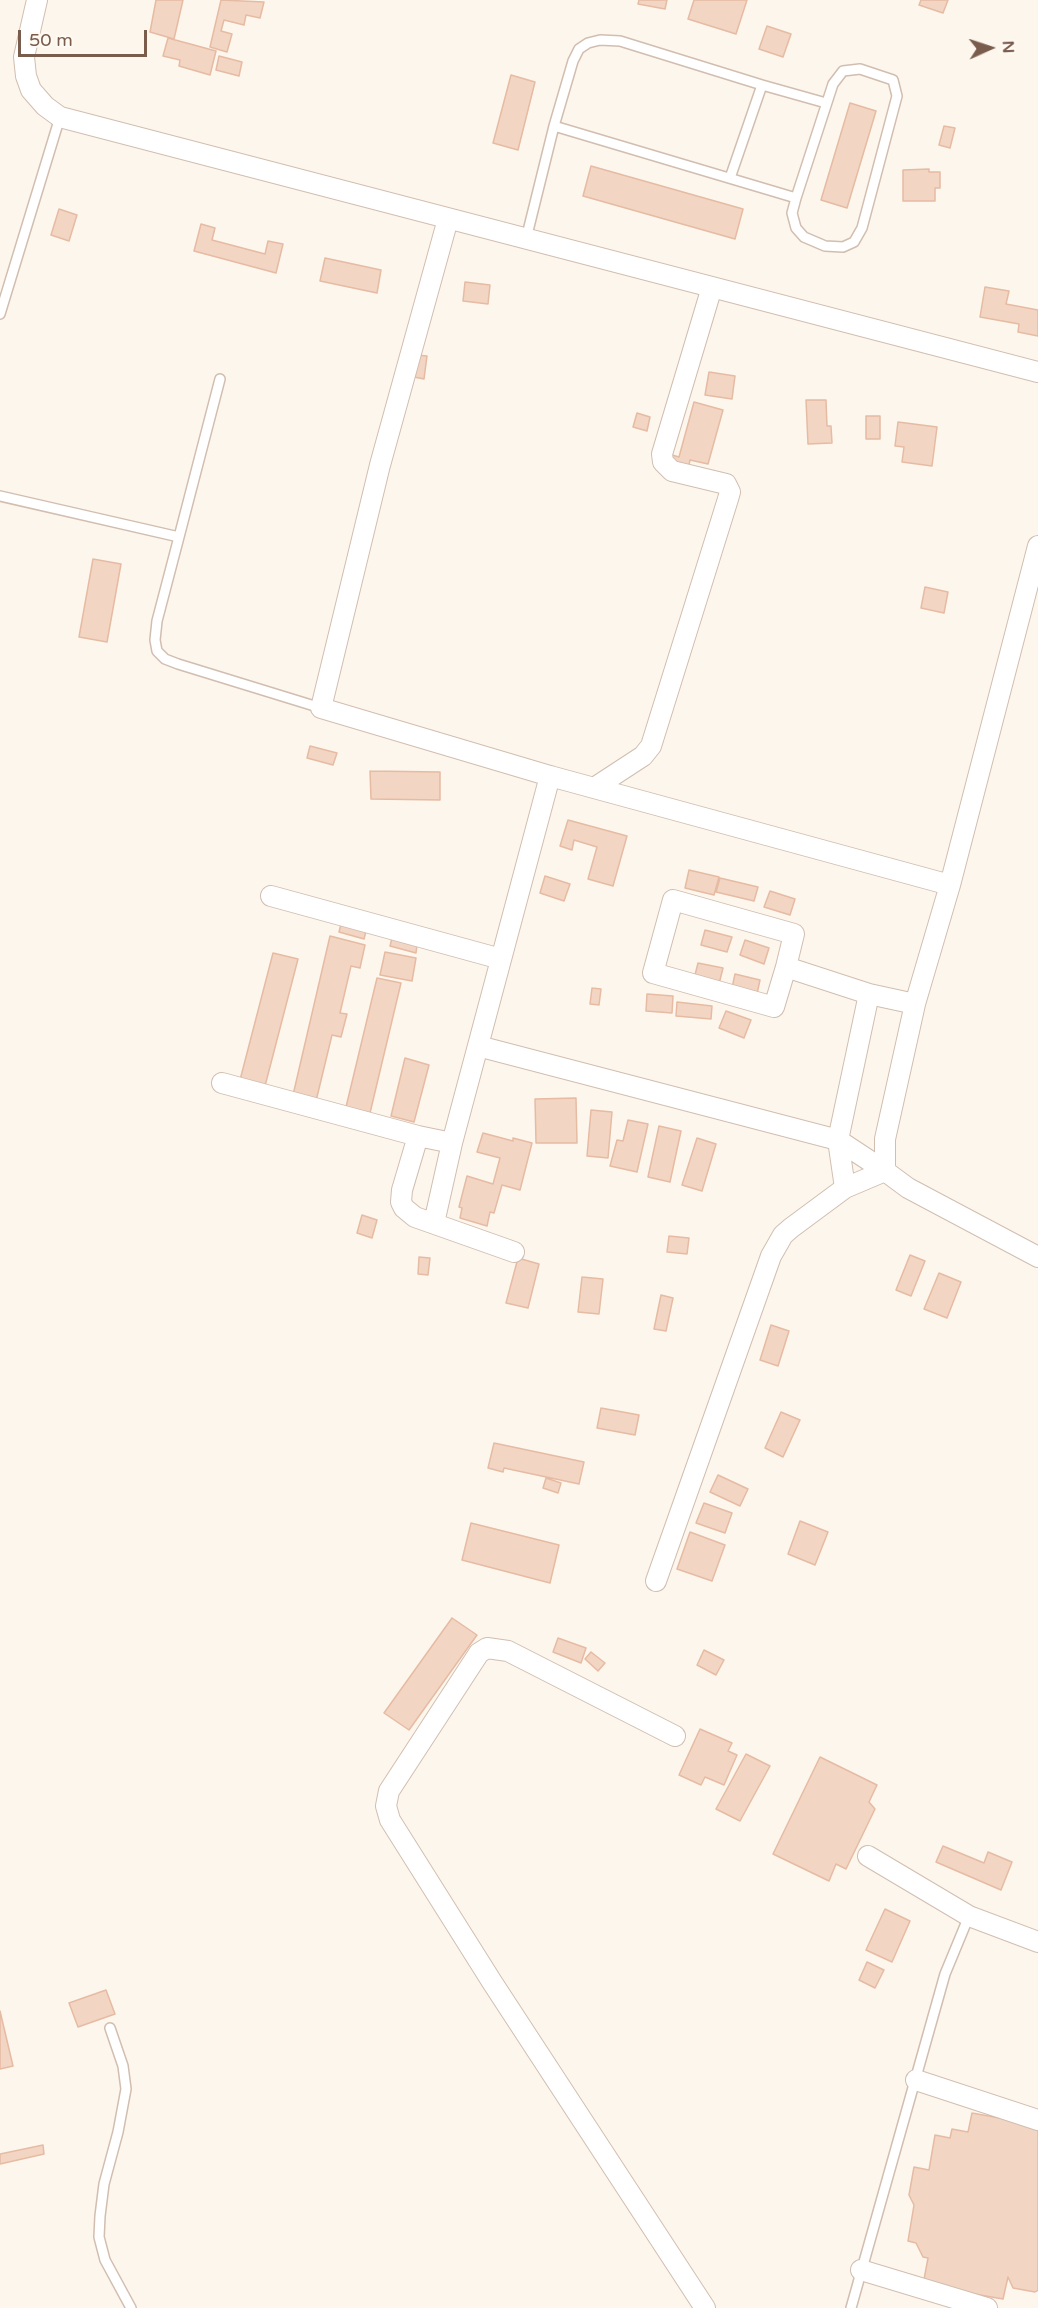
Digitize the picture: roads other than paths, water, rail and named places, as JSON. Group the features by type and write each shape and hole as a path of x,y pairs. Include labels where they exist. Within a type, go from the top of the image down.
{"street":[{"path":"37,0 24,57 26,76 31,90 45,106 60,117 1038,372"},
{"path":"448,219 380,465 321,708 550,776 950,885"},
{"path":"594,788 643,756 651,746 730,492 726,484 672,471 663,462 662,454 712,287"},
{"path":"885,1171 885,1139 915,1004 950,885 1038,546"},
{"path":"434,1223 452,1143 550,776"},
{"path":"271,896 501,959"},
{"path":"673,900 794,934 786,967 774,1007 653,973 673,900"},
{"path":"786,967 869,994 915,1004"},
{"path":"845,1188 838,1140 869,994"},
{"path":"478,1046 838,1140 908,1188 1038,1257"},
{"path":"222,1083 418,1136 452,1143"},
{"path":"418,1136 402,1190 401,1202 409,1214 514,1252"},
{"path":"656,1581 771,1256 783,1235 791,1228 845,1188 885,1171"},
{"path":"675,1736 508,1650 488,1648 479,1653 389,1791 386,1806 390,1820 486,1972 705,2308"},
{"path":"868,1856 969,1916 1038,1942"},
{"path":"915,2080 1038,2120"},
{"path":"861,2271 987,2308"}],"lane":[{"path":"526,239 573,61 579,49 588,43 600,39 620,40 826,103"},
{"path":"860,69 893,80 897,96 862,228 854,242 843,247 825,246 804,237 796,228 792,213 796,198 833,84 843,71 860,69"},
{"path":"730,178 762,85"},
{"path":"0,314 60,117"},
{"path":"554,126 796,198"},
{"path":"220,379 157,621 155,640 157,651 165,659 178,664 321,708"},
{"path":"0,496 179,537"},
{"path":"851,2308 945,1974 969,1916"},
{"path":"110,2028 123,2066 126,2089 118,2132 104,2184 99,2236 105,2260 130,2308"}]}
